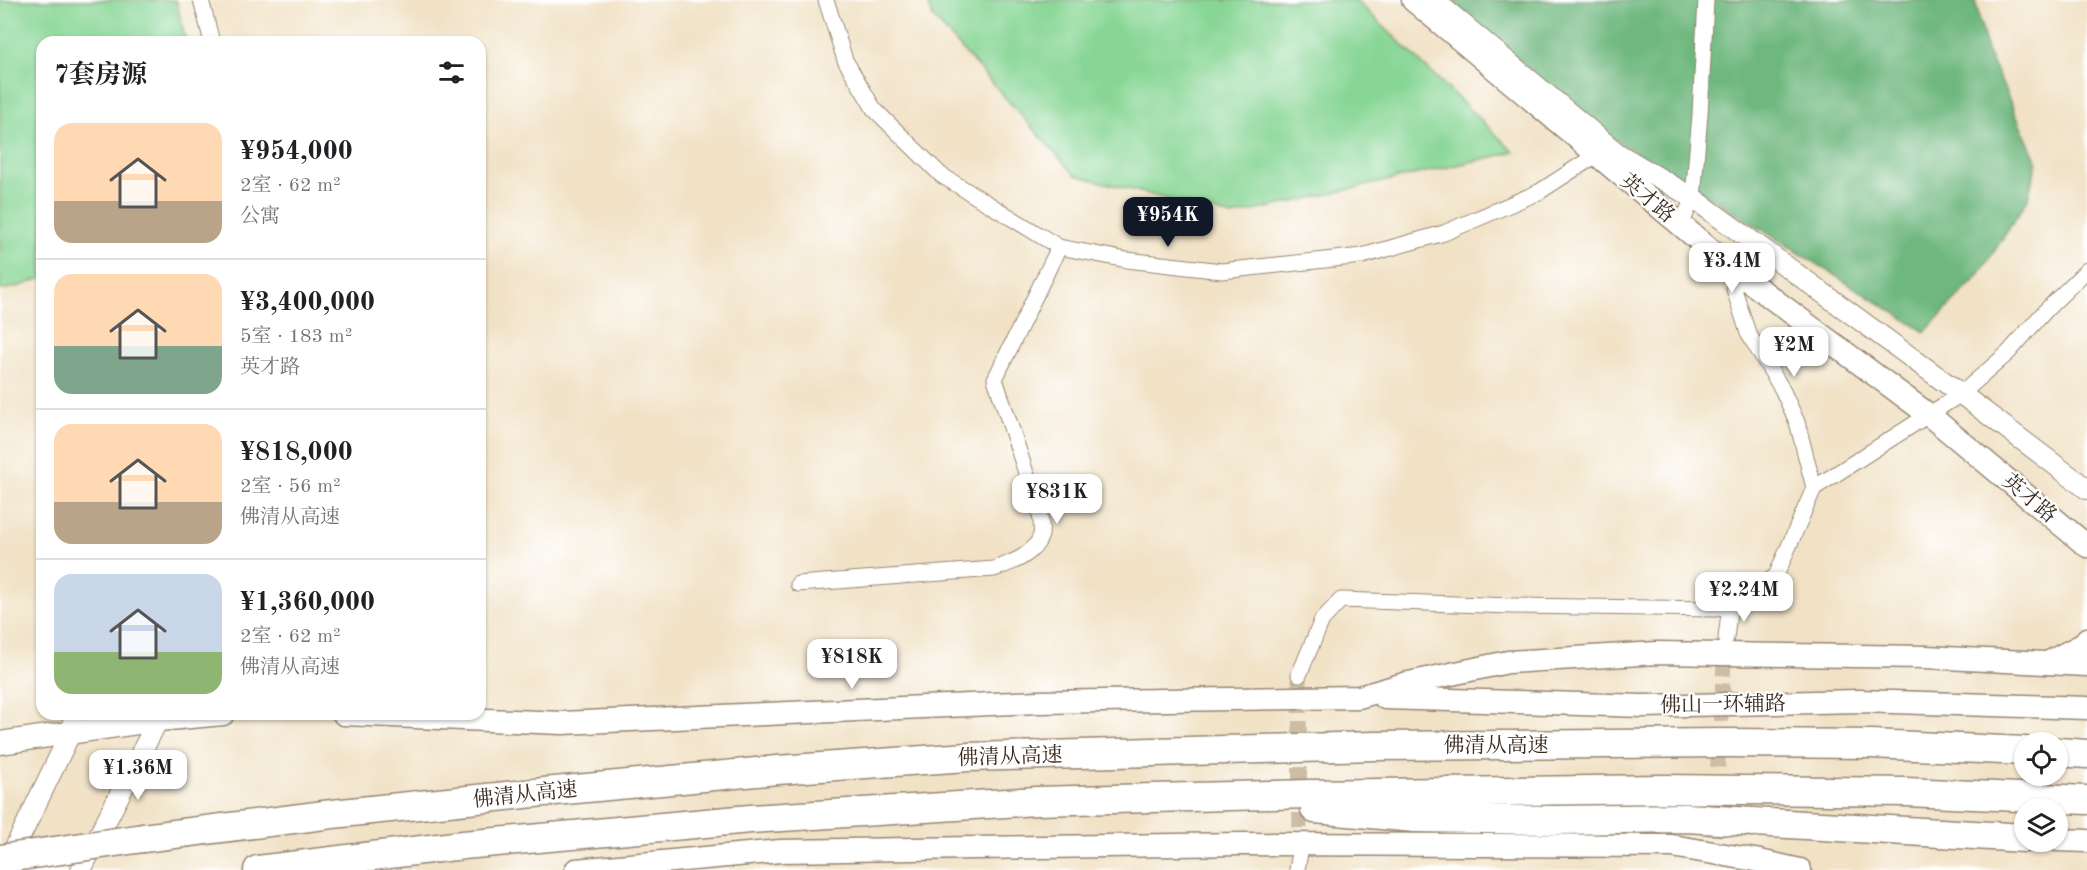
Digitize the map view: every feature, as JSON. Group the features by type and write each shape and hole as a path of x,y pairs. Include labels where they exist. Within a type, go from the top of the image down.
{"highway":[{"name":"佛清从高速","path":"0,859 332,814 508,795 777,770 968,757 1375,746 1750,743 1871,744 2014,750"},
{"path":"2068,753 2087,754"},
{"path":"258,870 452,846 750,819 1036,801 1203,796 1733,789 1906,792 2087,800"},
{"path":"1203,796 1415,818 1554,820 1686,818 2014,837"}],"main road":[{"name":"英才路","path":"1413,0 1738,273 1929,415 2087,546"},
{"path":"2046,663 2082,645 2087,639"},
{"path":"486,720 562,723 1038,702 1359,697 1404,684 1508,662 1657,653 1926,657 2087,665"},
{"name":"佛山一环辅路","path":"1359,697 1644,706 1859,701 2087,708"},
{"path":"0,743 73,723 116,720"},
{"path":"2068,840 2087,841"},
{"path":"576,870 780,851 1241,844 1672,846 1792,869"}],"street":[{"path":"201,0 210,36"},
{"path":"826,0 845,60 874,108 941,176 1059,247 1127,260 1222,271 1362,256 1444,233 1539,192 1596,155"},
{"name":"英才路","path":"1434,0 1617,153 1693,198 2087,489"},
{"path":"1681,225 1693,198 1706,0"},
{"path":"798,584 994,569 1016,561 1033,549 1041,535 1040,515 995,379 1059,247"},
{"path":"1299,675 1322,621 1341,600 1512,606 1715,609 1730,605 1776,576 1814,488 1961,394 2008,353 2046,310 2087,270"},
{"path":"1738,273 1734,288 1748,333 1782,389 1797,422 1814,488"},
{"path":"1726,638 1730,605"},
{"path":"81,870 158,720"},
{"path":"4,870 73,723"},
{"path":"1300,852 1298,870 1303,870"}],"green space":[{"path":"0,0 176,0 185,36 36,36 36,280 0,290"},
{"path":"926,0 1356,0 1514,152 1232,216 1075,175 932,16"},
{"path":"1446,0 1975,0 1987,50 2037,162 2027,201 1978,276 1925,332 1610,137"}],"tunnel":[{"path":"1712,859 1725,646"},
{"path":"1299,675 1300,852"}]}
